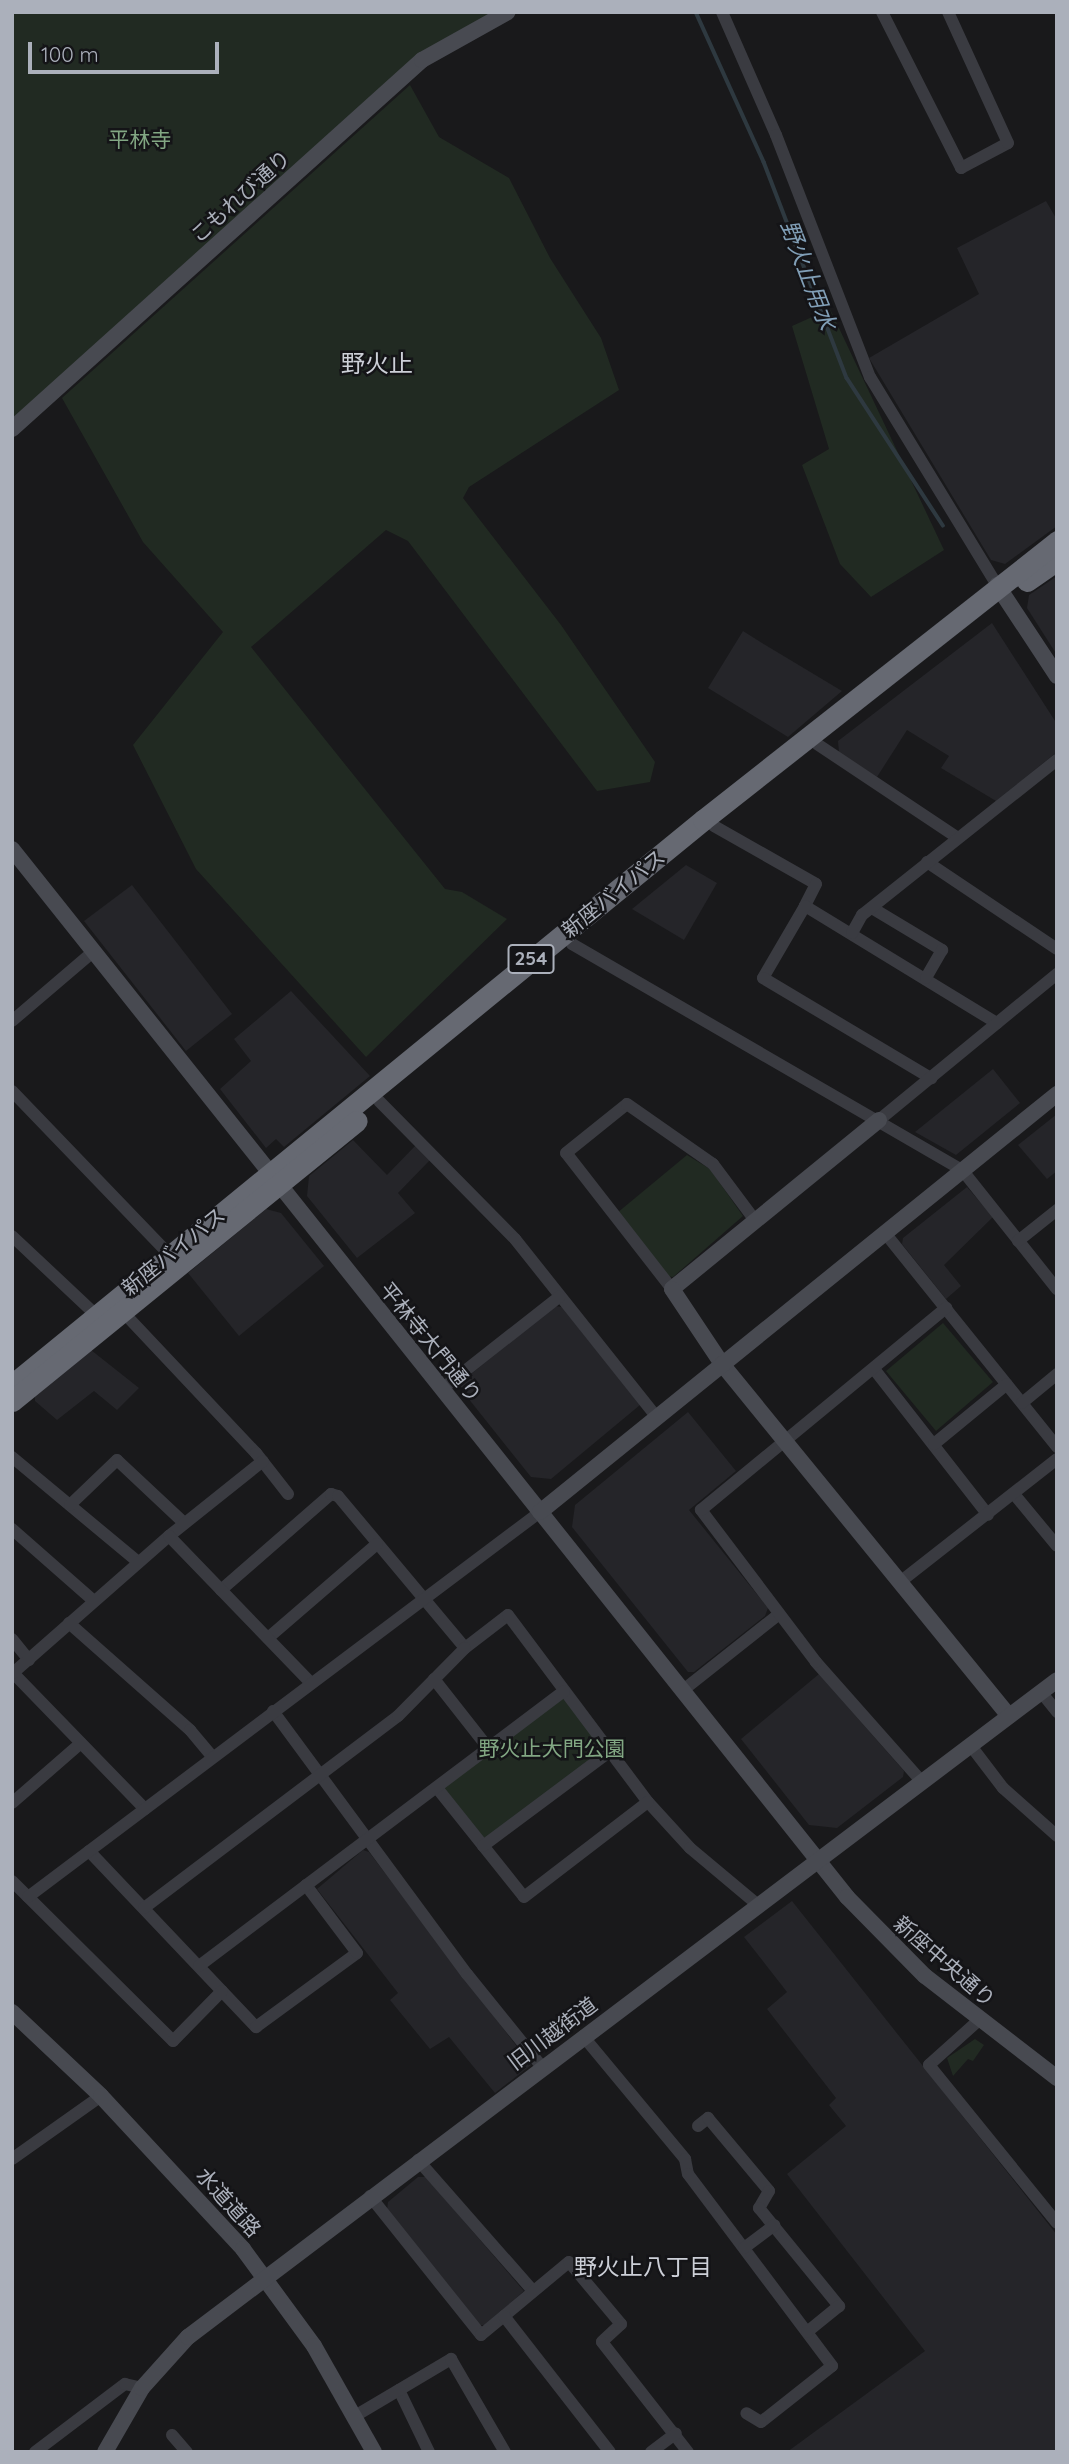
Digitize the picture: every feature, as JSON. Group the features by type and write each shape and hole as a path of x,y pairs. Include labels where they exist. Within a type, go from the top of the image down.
{"highway":[{"name":"新座バイパス","path":"12,1385 170,1255 379,1101 817,744 1057,541"},
{"name":"新座バイパス","path":"12,1401 123,1312 274,1178 1001,591 1057,560"}],"street":[{"name":"こもれび通り","path":"12,429 422,60 508,12"},
{"path":"722,12 776,135 870,377 1001,591 1057,676"},
{"path":"882,12 961,168 1008,143 948,12"},
{"path":"817,744 958,838"},
{"path":"852,933 872,908 1057,760"},
{"path":"714,826 816,884 763,978 931,1078"},
{"name":"平林寺大門通り","path":"12,849 817,1861"},
{"path":"927,862 1057,949"},
{"path":"804,906 997,1023"},
{"path":"872,908 942,950 926,978"},
{"path":"572,944 880,1120 963,1171 1057,1289"},
{"path":"12,1021 94,951"},
{"path":"672,1289 754,1219 880,1120 1057,974"},
{"path":"12,1091 170,1255"},
{"path":"28,1897 540,1512 1057,1094"},
{"path":"379,1101 515,1239 656,1416"},
{"path":"754,1219 713,1164 627,1104 566,1153 672,1289 722,1364 1009,1717"},
{"path":"1018,1241 1057,1210"},
{"path":"885,1233 1057,1447"},
{"path":"12,1236 95,1314"},
{"path":"442,1389 559,1297"},
{"path":"923,1783 779,1614 701,1510 946,1308"},
{"path":"123,1312 262,1461 288,1494"},
{"path":"873,1369 988,1515"},
{"path":"1022,1403 1057,1374"},
{"path":"934,1444 1007,1384"},
{"path":"12,1457 138,1562"},
{"path":"70,1504 117,1460 184,1523"},
{"path":"900,1582 1057,1460"},
{"path":"145,1809 13,1673 138,1562 262,1461"},
{"path":"221,1590 331,1494 338,1496 465,1648"},
{"path":"1014,1494 1057,1546"},
{"path":"12,1529 94,1601"},
{"path":"169,1536 311,1683"},
{"path":"268,1638 377,1544"},
{"path":"682,1691 779,1614"},
{"path":"144,1908 398,1716 465,1648 508,1615 648,1802 690,1848 758,1905"},
{"path":"69,1623 190,1730 213,1757"},
{"path":"12,1639 29,1660"},
{"path":"434,1679 489,1749"},
{"name":"旧川越街道","path":"106,2452 142,2388 188,2337 370,2196 1057,1680"},
{"path":"199,1966 564,1691"},
{"path":"1041,1692 1057,1712"},
{"path":"273,1711 542,2067"},
{"path":"16,1794 81,1743"},
{"path":"971,1746 1003,1788 1057,1836"},
{"path":"483,1846 609,1752"},
{"path":"437,1788 524,1897 648,1802"},
{"path":"89,1851 256,2027 357,1953 306,1885"},
{"name":"新座中央通り","path":"817,1861 900,1953 979,2020 1054,2072"},
{"path":"12,1881 173,2041 222,1991"},
{"name":"水道道路","path":"12,2012 101,2096 220,2222 314,2346 374,2452"},
{"path":"979,2020 929,2065 1057,2222"},
{"path":"583,2036 685,2159 688,2174 807,2332 831,2370 761,2422 747,2413"},
{"path":"12,2159 101,2096"},
{"path":"698,2126 708,2118 769,2191 760,2208 839,2306 807,2332"},
{"path":"418,2160 533,2291"},
{"path":"370,2196 481,2335 569,2262 621,2324 602,2342 676,2433 688,2452"},
{"path":"744,2248 774,2225"},
{"path":"504,2316 610,2452"},
{"path":"355,2416 451,2359 505,2452"},
{"path":"35,2452 125,2384 142,2388"},
{"path":"399,2390 429,2452"},
{"path":"651,2452 676,2433"},
{"path":"172,2435 187,2452"}],"shaded area":[{"path":"1046,201 1057,220 1057,526 1005,564 991,560 869,358 979,294 957,248"},
{"path":"1057,576 1057,655 1027,608 1029,595"},
{"path":"992,623 1057,724 1057,752 996,801 941,768 949,756 907,730 877,777 839,753 838,741"},
{"path":"743,631 842,691 788,737 708,688"},
{"path":"686,865 717,883 684,940 632,909"},
{"path":"132,885 232,1014 186,1051 84,921"},
{"path":"291,991 370,1076 284,1147 276,1139 266,1148 220,1089 251,1061 234,1039"},
{"path":"993,1069 1020,1103 956,1155 915,1132"},
{"path":"1057,1114 1057,1171 1047,1179 1018,1145"},
{"path":"353,1140 387,1175 416,1145 430,1160 398,1193 415,1213 357,1258 307,1196 309,1176"},
{"path":"967,1187 993,1217 944,1265 961,1286 946,1299 902,1244 903,1238"},
{"path":"266,1209 281,1213 324,1266 239,1336 188,1273"},
{"path":"555,1306 562,1307 640,1405 551,1479 531,1477 460,1388 461,1382"},
{"path":"91,1350 139,1388 117,1410 94,1391 57,1420 35,1401 35,1396"},
{"path":"688,1412 736,1471 689,1510 768,1608 765,1616 694,1672 688,1672 572,1527 575,1505"},
{"path":"819,1674 904,1771 903,1777 837,1828 809,1825 741,1739"},
{"path":"363,1850 369,1852 531,2065 495,2093 449,2037 430,2049 390,2000 398,1993 317,1889"},
{"path":"792,1901 1057,2235 1057,2452 787,2452 925,2351 787,2174 846,2126 829,2105 836,2098 767,2009 787,1992 744,1937"},
{"path":"418,2177 426,2177 524,2291 486,2325 480,2325 387,2210 388,2202"}],"green space":[{"name":"平林寺","path":"12,12 495,12 407,65 12,422"},
{"path":"410,85 439,137 509,178 550,258 601,338 619,390 469,487 463,498 561,625 655,762 650,782 597,791 408,541 386,530 251,647 445,889 462,892 507,919 366,1057 196,869 133,745 223,632 143,542 62,398"},
{"path":"830,309 944,550 871,597 840,564 802,465 829,449 792,326"},
{"path":"687,1155 710,1169 743,1216 673,1277 666,1276 617,1213"},
{"path":"943,1323 993,1382 936,1431 886,1371"},
{"name":"野火止大門公園","path":"564,1691 609,1752 483,1846 437,1788"},
{"path":"975,2039 984,2045 973,2061 968,2059 953,2076 947,2058"}],"waterway":[{"name":"野火止用水","path":"696,12 764,162 847,378 943,525"}],"district":[{"name":"野火止","path":"377,364"},
{"name":"野火止八丁目","path":"643,2267"}]}
